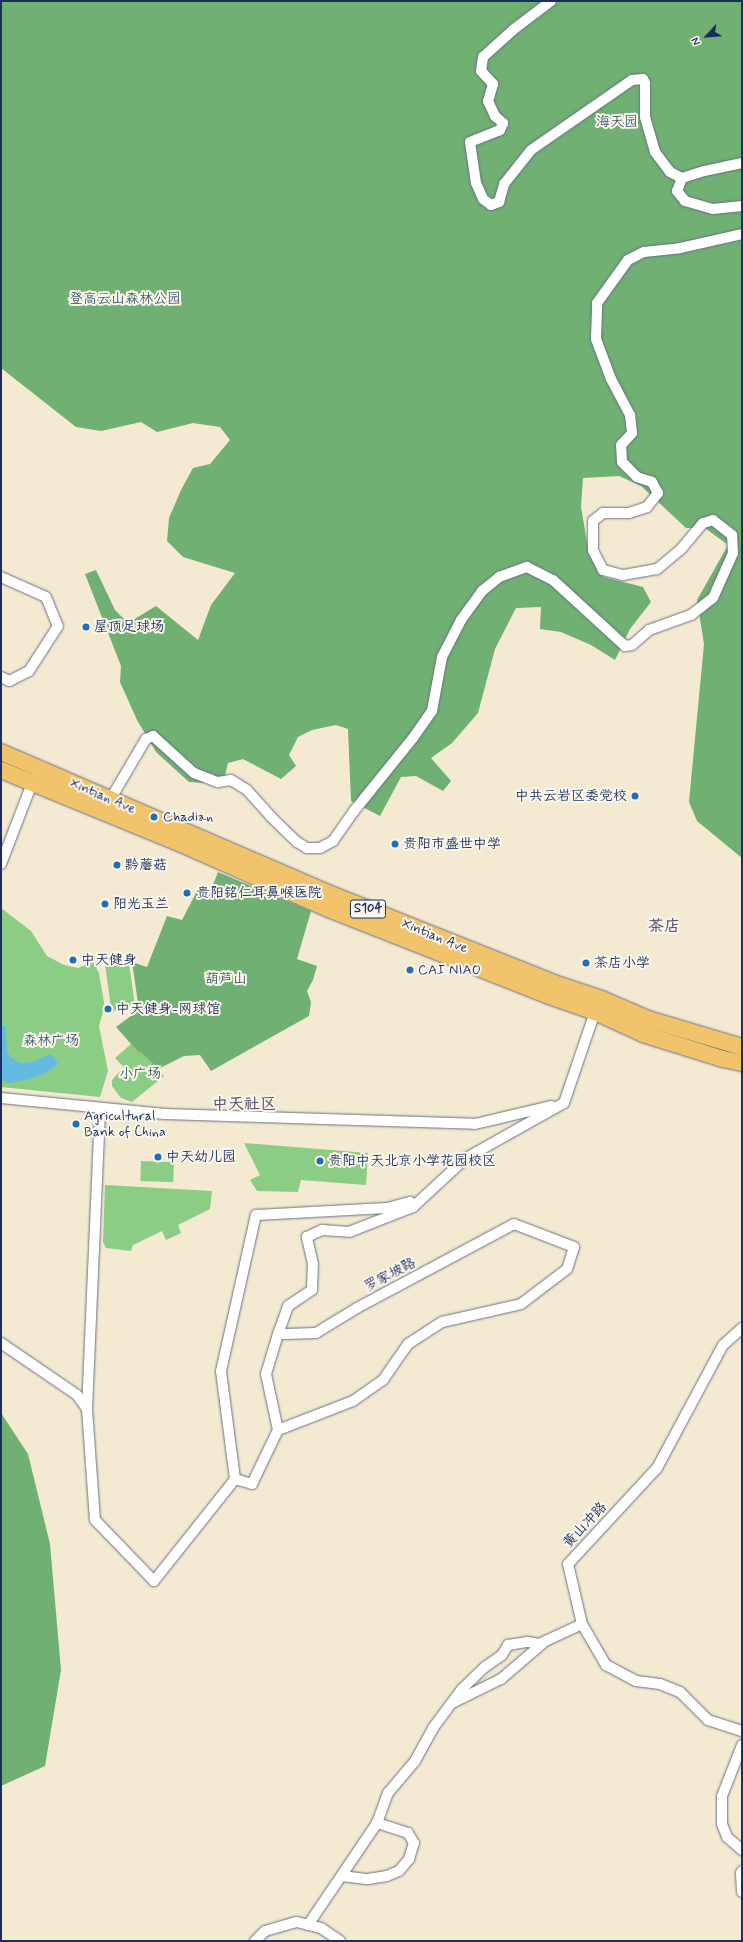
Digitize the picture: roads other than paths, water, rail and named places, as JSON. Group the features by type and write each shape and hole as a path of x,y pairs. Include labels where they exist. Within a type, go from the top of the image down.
{"main road":[{"name":"Xintian Ave","path":"1,752 35,776 181,844 326,908 549,996 596,1012 643,1034 723,1059 742,1063"},
{"name":"Xintian Ave","path":"1,770 35,776 110,800 334,895 554,983 602,999 648,1019 742,1047"}],"street":[{"path":"551,1 513,30 483,57 481,71 493,84 488,101 495,116 503,123 500,130 470,142 476,183 483,199 491,205 499,202 504,184 531,150 632,80 642,79 645,83 645,117 655,152 670,172 682,178 704,171 742,163"},
{"path":"682,178 677,191 685,201 713,209 742,206"},
{"path":"110,800 146,739 153,736 194,773 218,782 231,780 247,790 297,842 307,848 320,848 333,841 354,812 413,738 432,711 442,657 461,620 482,591 499,577 528,567 553,580 625,646 632,645 650,630 691,615 713,598 733,553 732,535 713,520 703,523 680,550 657,569 623,575 603,570 593,550 593,521 603,513 629,513 647,507 658,493 652,482 637,477 622,462 621,445 632,432 630,415 611,379 596,339 597,303 628,260 644,252 680,248 742,234"},
{"path":"1,578 46,597 58,626 29,671 9,681 1,677"},
{"path":"1,864 35,776"},
{"path":"235,1479 252,1484 278,1430 266,1374 288,1306 312,1290 313,1264 307,1237 322,1230 349,1232 413,1206 466,1158 564,1103 596,1012"},
{"path":"1,1098 165,1114 475,1124 564,1103"},
{"path":"100,1108 87,1409 95,1520 154,1581 235,1479 221,1371 256,1215 387,1208 420,1200"},
{"name":"罗家坡路","path":"278,1334 316,1333 357,1308 514,1224 574,1247 567,1269 521,1304 442,1322 408,1344 383,1380 353,1401 278,1430"},
{"name":"黄山冲路","path":"742,1328 723,1345 657,1468 568,1564 582,1624 606,1665 636,1681 660,1684 680,1692 708,1720 742,1731"},
{"path":"1,1343 77,1394 87,1409"},
{"path":"453,1703 501,1679 539,1644 582,1624"},
{"path":"308,1924 377,1824 388,1793 415,1761 434,1728 462,1689 485,1667 502,1655 508,1645 528,1642 539,1644"},
{"path":"742,1745 722,1796 722,1824 727,1836 742,1850"},
{"path":"342,1876 368,1879 387,1876 399,1871 409,1859 414,1843 408,1833 377,1824"},
{"path":"742,1871 740,1873 742,1892"},
{"path":"256,1941 265,1931 297,1922 322,1928 340,1941"}],"water":[{"path":"1,1026 5,1026 7,1050 10,1057 20,1063 33,1062 51,1054 58,1064 44,1074 30,1079 10,1083 3,1081 1,1079"}],"place":[{"name":"屋顶足球场","path":"86,627"},
{"name":"中共云岩区委党校","path":"635,796"},
{"name":"Chadian","path":"154,817"},
{"name":"贵阳市盛世中学","path":"395,844"},
{"name":"黔蘑菇","path":"117,865"},
{"name":"贵阳铭仁耳鼻喉医院","path":"187,893"},
{"name":"阳光玉兰","path":"105,904"},
{"name":"中天健身","path":"73,960"},
{"name":"茶店小学","path":"586,963"},
{"name":"CAI NIAO","path":"410,970"},
{"name":"中天健身-网球馆","path":"108,1009"},
{"name":"Agricultural Bank of China","path":"76,1124"},
{"name":"中天幼儿园","path":"158,1157"},
{"name":"贵阳中天北京小学花园校区","path":"320,1161"}],"district":[{"name":"茶店","path":"664,927"},
{"name":"中天社区","path":"244,1105"}],"park label":[{"name":"海天园","path":"617,122"},
{"name":"登高云山森林公园","path":"125,299"},
{"name":"葫芦山","path":"226,979"},
{"name":"森林广场","path":"51,1041"},
{"name":"小广场","path":"140,1074"}]}
